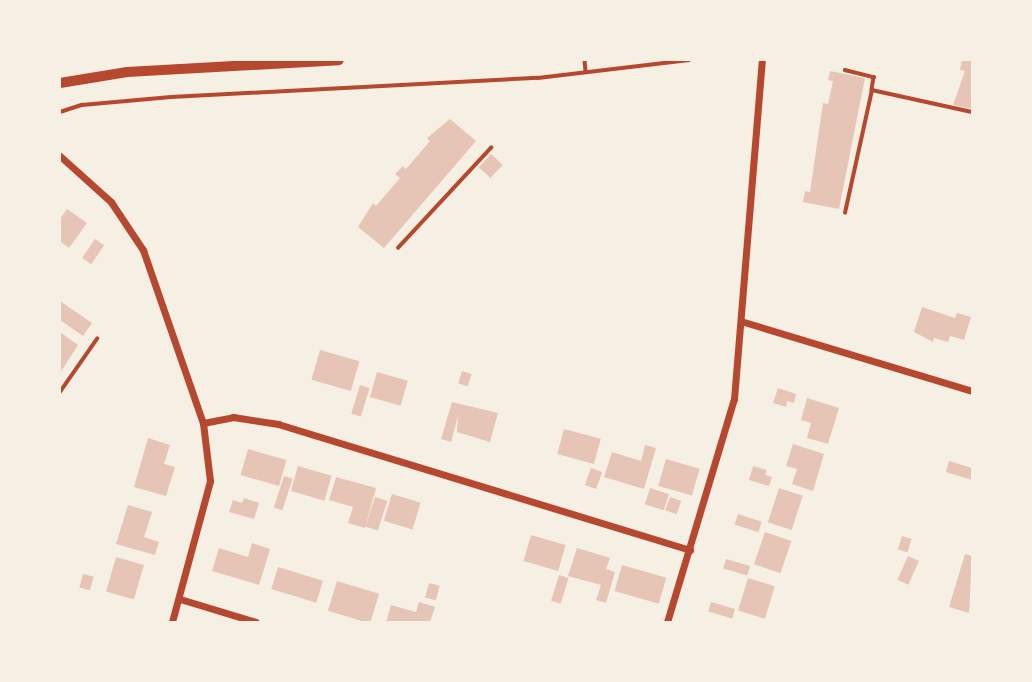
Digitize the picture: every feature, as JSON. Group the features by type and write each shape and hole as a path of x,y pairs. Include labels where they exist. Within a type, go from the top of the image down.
{"street":[{"path":"60,83 127,72 339,60"},
{"path":"667,622 734,398 744,321 762,60"},
{"path":"60,156 111,202 143,250 203,423 210,481 172,622"},
{"path":"744,321 972,391"},
{"path":"203,423 233,417 278,424 690,550"},
{"path":"180,599 256,622"}],"path":[{"path":"584,60 586,72"},
{"path":"60,112 82,105 171,97 335,85 461,83 689,60"},
{"path":"845,70 874,77 845,213"},
{"path":"872,90 972,112"},
{"path":"398,248 491,148"},
{"path":"60,392 97,339"}],"building":[{"path":"962,60 972,60 972,109 953,105 965,71 960,70"},
{"path":"830,71 865,78 839,209 803,202 805,191 810,192 823,103 828,104 833,81 828,80"},
{"path":"450,119 476,141 384,248 358,227 373,203 376,206 400,178 395,174 403,166 406,169 430,141 427,138"},
{"path":"491,154 503,165 490,178 479,167"},
{"path":"67,209 87,223 69,248 60,241 60,219"},
{"path":"95,239 104,245 91,264 82,258"},
{"path":"60,301 92,323 83,336 60,320"},
{"path":"922,307 955,318 957,313 971,317 964,340 950,336 948,342 934,338 933,342 914,332"},
{"path":"60,332 78,345 60,373"},
{"path":"320,350 359,361 351,391 311,380"},
{"path":"462,371 472,374 468,386 458,383"},
{"path":"377,372 408,381 401,406 370,397"},
{"path":"360,385 370,388 361,417 351,414"},
{"path":"778,388 796,394 794,403 787,401 786,407 773,403"},
{"path":"807,398 839,408 828,444 807,438 811,423 801,420"},
{"path":"452,402 498,413 490,442 457,432 458,416 451,442 441,439"},
{"path":"564,429 601,439 594,464 557,454"},
{"path":"148,438 170,445 164,464 175,467 166,496 134,487"},
{"path":"793,444 824,454 813,491 792,484 797,469 786,466"},
{"path":"645,445 656,448 644,489 604,477 612,452 641,461"},
{"path":"248,449 286,460 279,486 241,475"},
{"path":"666,459 700,469 692,496 658,486"},
{"path":"949,461 972,468 972,480 946,472"},
{"path":"298,466 332,476 324,501 291,491"},
{"path":"753,466 767,470 765,475 772,477 769,486 749,480"},
{"path":"591,468 602,472 596,489 585,485"},
{"path":"284,476 293,479 282,510 274,507"},
{"path":"336,477 376,488 365,528 348,523 353,507 329,500"},
{"path":"650,488 669,494 664,510 645,504"},
{"path":"779,488 803,496 792,530 768,522"},
{"path":"392,494 421,503 413,530 384,521"},
{"path":"375,497 387,501 378,530 365,526"},
{"path":"670,497 681,501 676,514 665,510"},
{"path":"244,498 259,503 254,519 229,512 233,500 242,503"},
{"path":"128,505 152,512 144,537 159,542 155,555 116,544"},
{"path":"738,514 762,522 758,532 735,524"},
{"path":"765,532 791,541 780,573 754,564"},
{"path":"531,535 566,545 558,571 524,561"},
{"path":"902,536 912,539 907,552 898,549"},
{"path":"252,543 270,549 259,585 212,571 219,548 248,557"},
{"path":"577,548 610,558 606,569 615,572 606,603 596,600 601,585 568,576"},
{"path":"965,554 972,556 969,613 949,607"},
{"path":"908,556 919,561 908,585 897,580"},
{"path":"116,557 144,565 134,600 106,592"},
{"path":"726,559 750,566 747,576 723,569"},
{"path":"622,565 666,578 659,604 615,591"},
{"path":"278,567 323,581 316,603 271,589"},
{"path":"83,574 94,577 90,590 79,588"},
{"path":"559,575 569,578 561,604 551,601"},
{"path":"748,578 775,586 765,619 738,611"},
{"path":"337,581 379,594 370,622 328,611"},
{"path":"429,583 440,586 436,600 425,597"},
{"path":"419,602 435,607 430,622 386,622 391,605 416,612"},
{"path":"711,602 735,609 732,619 708,612"}]}
